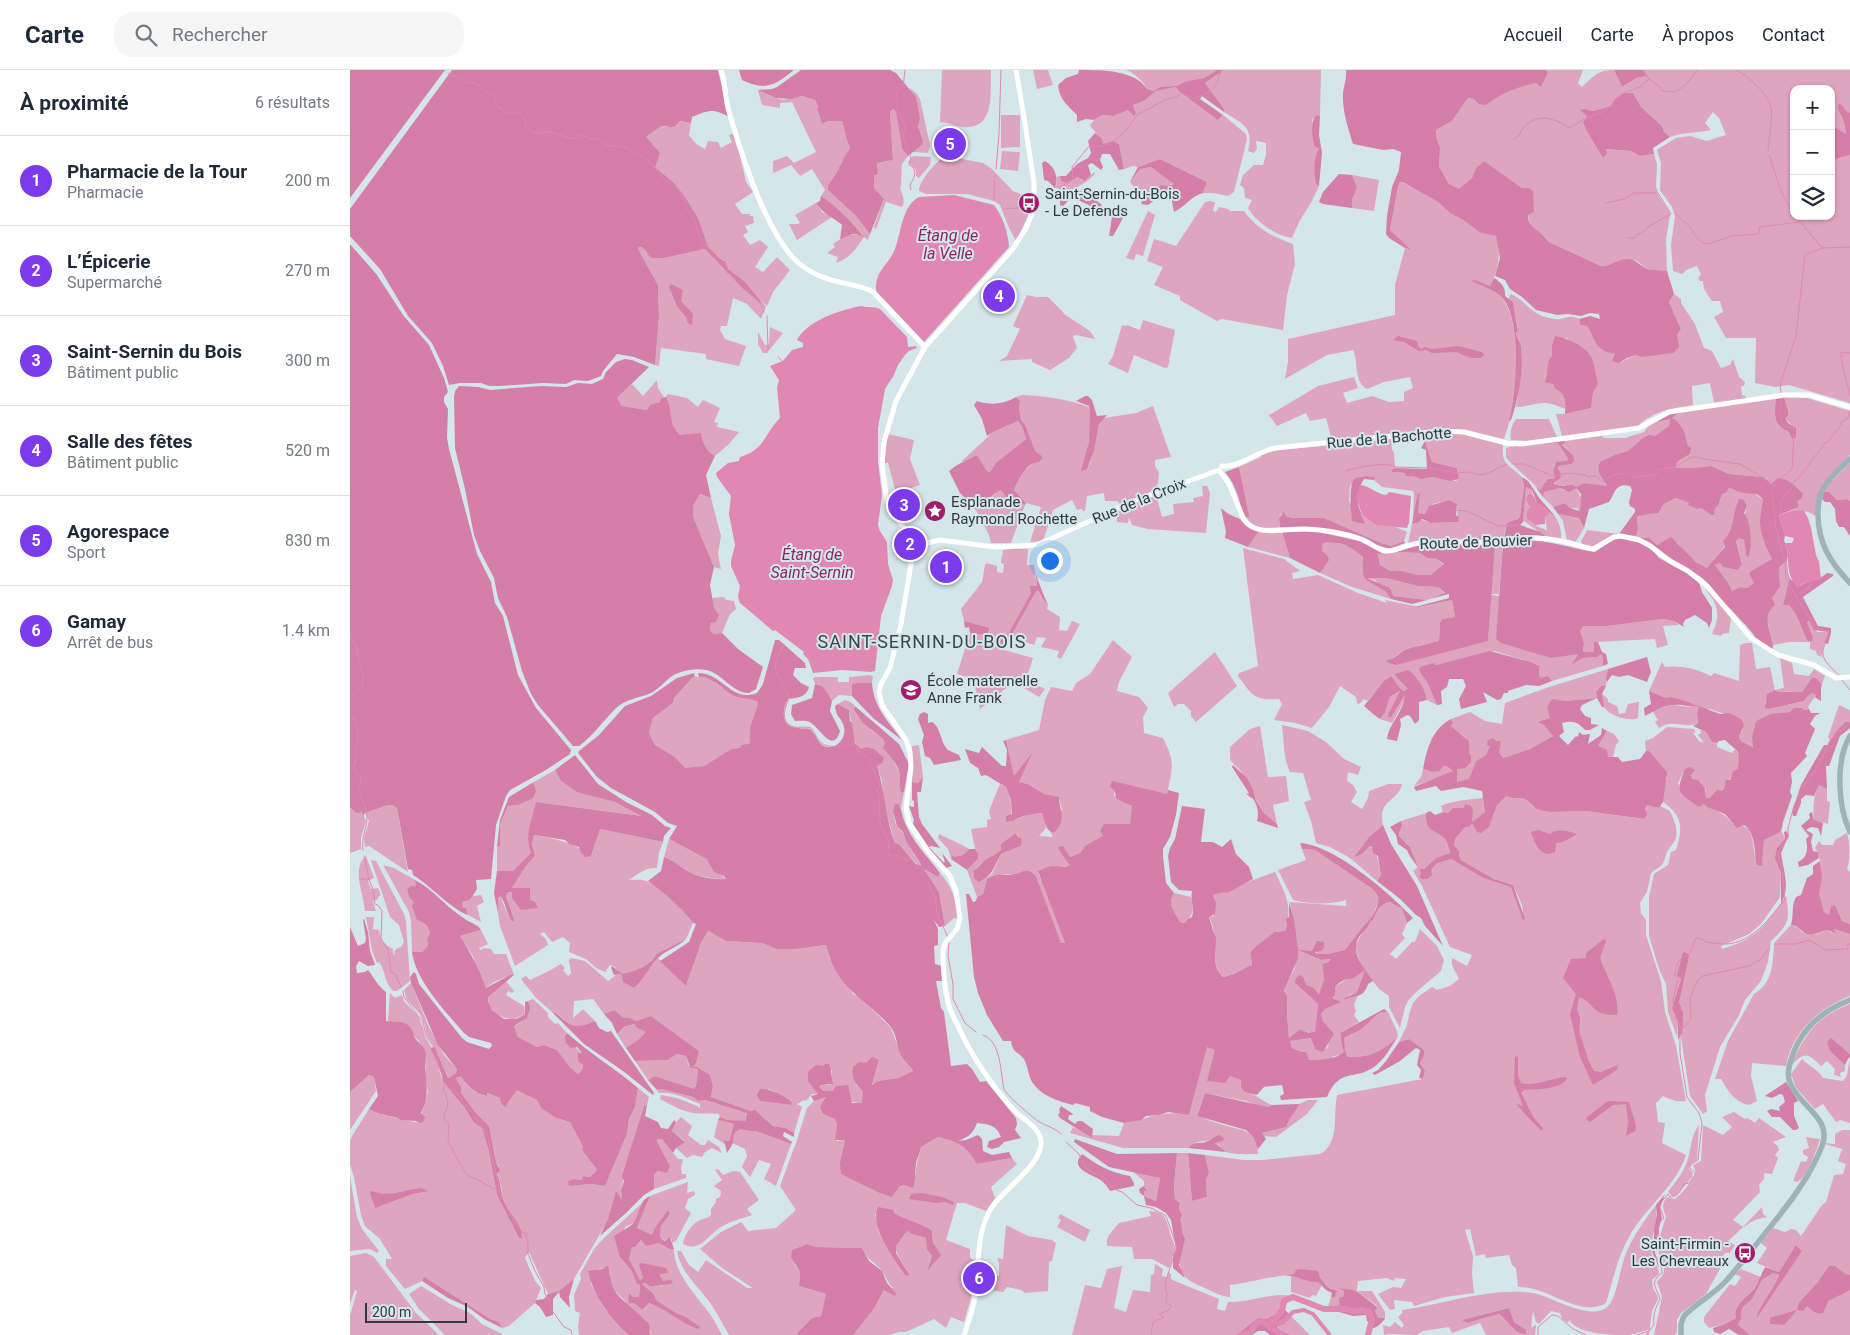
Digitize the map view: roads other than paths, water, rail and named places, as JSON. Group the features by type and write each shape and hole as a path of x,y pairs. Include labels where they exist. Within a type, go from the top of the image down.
{"main road":[{"path":"1850,459 1821,492 1818,518 1821,541 1828,556 1850,583"},
{"path":"1850,736 1844,750 1840,779 1842,808 1850,832"},
{"path":"1681,1335 1681,1324 1684,1316 1725,1282 1795,1196 1822,1146 1823,1128 1820,1121 1792,1087 1788,1077 1789,1065 1798,1042 1817,1018 1832,1008 1850,1000"}],"street":[{"path":"721,70 728,108 751,180 781,245 799,264 810,272 841,283 866,288 876,294 925,347"},
{"path":"964,1335 974,1307 979,1242 984,1222 1001,1195 1033,1162 1038,1154 1041,1141 1037,1131 1013,1110 980,1069 970,1052 947,998 943,949 959,924 960,909 952,881 924,846 909,823 906,808 911,767 910,752 906,740 882,705 879,696 881,684 890,668 901,624 914,546 911,536 896,519 887,501 882,454 885,435 896,401 925,347 1012,250 1025,230 1031,216 1034,202 1034,183 1016,70"},
{"name":"Rue de la Bachotte","path":"1220,468 1229,467 1257,453 1275,448 1441,431 1464,432 1515,444 1535,443 1639,428 1669,412 1781,395 1809,395 1850,407"},
{"name":"Rue de la Croix","path":"914,546 942,540 996,547 1037,545 1134,501 1220,468"},
{"name":"Route de Bouvier","path":"1220,468 1230,484 1244,520 1247,524 1258,530 1267,531 1293,528 1316,530 1360,538 1385,551 1418,543 1495,542 1523,538 1566,542 1594,549 1614,537 1621,536 1640,540 1688,571 1708,587 1751,638 1758,643 1778,655 1814,665 1843,679"},
{"path":"959,924 964,929"}],"water":[{"name":"Étang de la Velle","path":"954,195 994,205 1008,236 1009,247 924,342 876,291 876,284 880,273 895,249 903,220 913,201 919,197"},
{"name":"Étang de Saint-Sernin","path":"861,306 880,309 907,337 908,347 916,346 917,348 905,355 885,389 878,428 878,461 882,495 878,525 887,542 888,564 893,580 881,616 875,671 842,670 813,673 808,659 803,654 804,652 775,630 773,631 740,603 738,597 740,586 731,566 735,545 729,514 731,496 716,473 728,463 739,461 740,457 755,450 780,418 777,388 779,380 770,366 783,361 792,350 803,347 803,343 797,340 809,327 834,313"},
{"path":"1360,485 1386,495 1389,492 1411,496 1407,528 1376,525 1362,515 1356,496"},
{"path":"1530,493 1537,503 1548,511 1549,514 1545,517 1545,524 1535,525 1527,518 1527,512 1530,507 1527,498"},
{"path":"1794,510 1804,511 1808,518 1819,562 1821,579 1804,583 1797,588 1790,573 1785,543 1792,543 1794,538 1785,536 1779,515"}],"waterway":[{"path":"905,70 903,87 897,90 897,108 905,126 903,137 911,158 909,165 915,171 910,185 911,190"},
{"path":"996,169 1001,70"},
{"path":"1053,189 1054,187 1061,187 1073,179 1072,167 1090,145 1095,147 1110,144 1127,129 1137,115 1167,99 1177,97 1181,93 1193,98 1209,92 1215,86 1221,70"},
{"path":"1643,70 1649,79 1660,87 1661,90 1668,91 1682,88 1697,70"},
{"path":"1736,70 1757,86 1771,107 1772,116 1768,151"},
{"path":"448,73 468,83 474,82 478,84 494,97 498,108 507,113 520,113 530,131 537,133 550,132 573,139 581,135 590,139 597,138 605,145 624,147 644,157 664,179 678,189 686,202 686,208 694,220 701,242 708,247 717,260 727,265 727,273 734,277 760,303 764,312"},
{"path":"1514,139 1519,136 1525,126 1540,118 1553,120 1570,128 1584,119 1603,112 1624,93 1640,87 1649,79"},
{"path":"1769,155 1782,193 1790,208"},
{"path":"994,200 995,175"},
{"path":"1606,203 1624,199 1634,193 1658,193 1671,214 1648,227 1634,238 1627,238"},
{"path":"1004,209 1029,207"},
{"path":"1675,213 1688,225 1697,238 1703,243 1709,244 1731,236 1759,234 1759,227 1800,222"},
{"path":"1799,220 1822,248"},
{"path":"1781,393 1780,385 1796,336 1805,255 1822,248 1850,247"},
{"path":"767,316 768,348"},
{"path":"1850,353 1841,352 1850,396"},
{"path":"778,357 783,362"},
{"path":"1781,397 1781,421 1786,427 1793,428 1792,469 1774,485 1772,493 1776,529 1785,562 1786,579 1812,623 1819,629 1829,631 1823,654 1828,665 1840,676"},
{"path":"1782,514 1780,507 1782,499 1794,481 1797,480 1844,420 1848,418 1850,411"},
{"path":"1512,464 1524,464 1553,476 1569,473 1586,475 1587,477 1596,476 1603,482 1614,475 1622,473 1635,477 1656,475 1658,470 1678,466 1687,459 1698,457 1740,464 1773,484"},
{"path":"1346,471 1365,466 1391,465 1396,467 1430,468 1458,473 1468,472 1480,475 1507,464"},
{"path":"1541,494 1543,487 1551,486 1552,481 1558,480 1562,476"},
{"path":"1451,510 1467,511 1498,526 1519,525"},
{"path":"1797,595 1808,588 1812,581"},
{"path":"350,634 357,649 361,671 364,673 362,686 350,700"},
{"path":"784,645 778,655 775,668 789,698 784,714 786,722 794,727 811,728 820,742 827,746 853,744"},
{"path":"1842,680 1850,690"},
{"path":"350,716 354,718 358,733 357,753 353,767 360,777 361,785 359,791 367,814 363,850"},
{"path":"1637,1335 1649,1331 1654,1325 1655,1312 1660,1299 1655,1288 1655,1282 1662,1273 1662,1269 1653,1247 1659,1239 1658,1224 1664,1218 1659,1205 1668,1194 1670,1197 1675,1196 1684,1184 1689,1183 1695,1175 1690,1165 1698,1160 1702,1123 1699,1113 1687,1097 1680,1053 1680,1026 1676,1017 1673,1000 1678,980 1675,972 1679,960 1689,954 1696,938 1706,942 1724,944 1735,943 1744,939 1760,928 1785,899 1779,851 1788,838 1788,828 1794,806 1803,787 1815,771 1830,740 1850,722"},
{"path":"854,740 854,744 859,752 868,758 880,785 879,788 876,788 879,795 880,822 889,843 888,853 891,856 912,860 925,877 936,898 938,914 948,938"},
{"path":"364,856 375,904 382,911 381,939 388,950 391,972 395,974 401,987"},
{"path":"359,879 369,879"},
{"path":"1775,944 1796,944 1809,940 1826,950 1848,949 1848,944 1850,944"},
{"path":"949,942 948,956 953,984 953,999 965,1023 976,1032"},
{"path":"1681,1028 1691,1019 1690,999 1696,983 1702,976 1749,966 1761,959 1770,948"},
{"path":"403,991 404,997 423,1022 426,1036 436,1050 438,1065 446,1084 451,1090 456,1092 487,1134 501,1197 515,1223 526,1234 528,1254 544,1287 551,1309 564,1327 571,1330 572,1335"},
{"path":"983,1035 994,1044 997,1051 1006,1092 1041,1123 1061,1134"},
{"path":"445,1085 443,1090 448,1102 444,1119 449,1124 448,1139 451,1147 470,1177 498,1190"},
{"path":"1066,1142 1079,1154 1086,1168 1104,1177 1112,1188 1122,1192 1137,1205 1151,1208 1165,1215 1167,1219 1177,1247 1165,1283 1166,1302 1171,1306 1169,1310 1159,1314 1164,1317 1153,1322 1151,1335"},
{"path":"1269,1325 1282,1311 1284,1301 1293,1297 1324,1309 1363,1310 1369,1312 1372,1319 1368,1335"},
{"path":"1269,1325 1284,1321 1293,1312 1304,1310 1313,1314 1329,1334"},
{"path":"1538,1335 1538,1327 1552,1315 1558,1316 1573,1329 1586,1335"},
{"path":"1241,1335 1250,1333 1256,1323 1263,1322 1282,1335"}],"place":[{"name":"Agorespace","path":"950,144"},
{"name":"Saint-Sernin-du-Bois - Le Defends","path":"1029,203"},
{"name":"Salle des fêtes","path":"999,296"},
{"name":"Saint-Sernin du Bois","path":"904,505"},
{"name":"Esplanade Raymond Rochette","path":"935,511"},
{"name":"L’Épicerie","path":"910,544"},
{"name":"Pharmacie de la Tour","path":"946,567"},
{"name":"École maternelle Anne Frank","path":"911,690"},
{"name":"Saint-Firmin - Les Chevreaux","path":"1745,1253"},
{"name":"Gamay","path":"979,1278"}],"district":[{"name":"SAINT-SERNIN-DU-BOIS","path":"922,642"}]}
